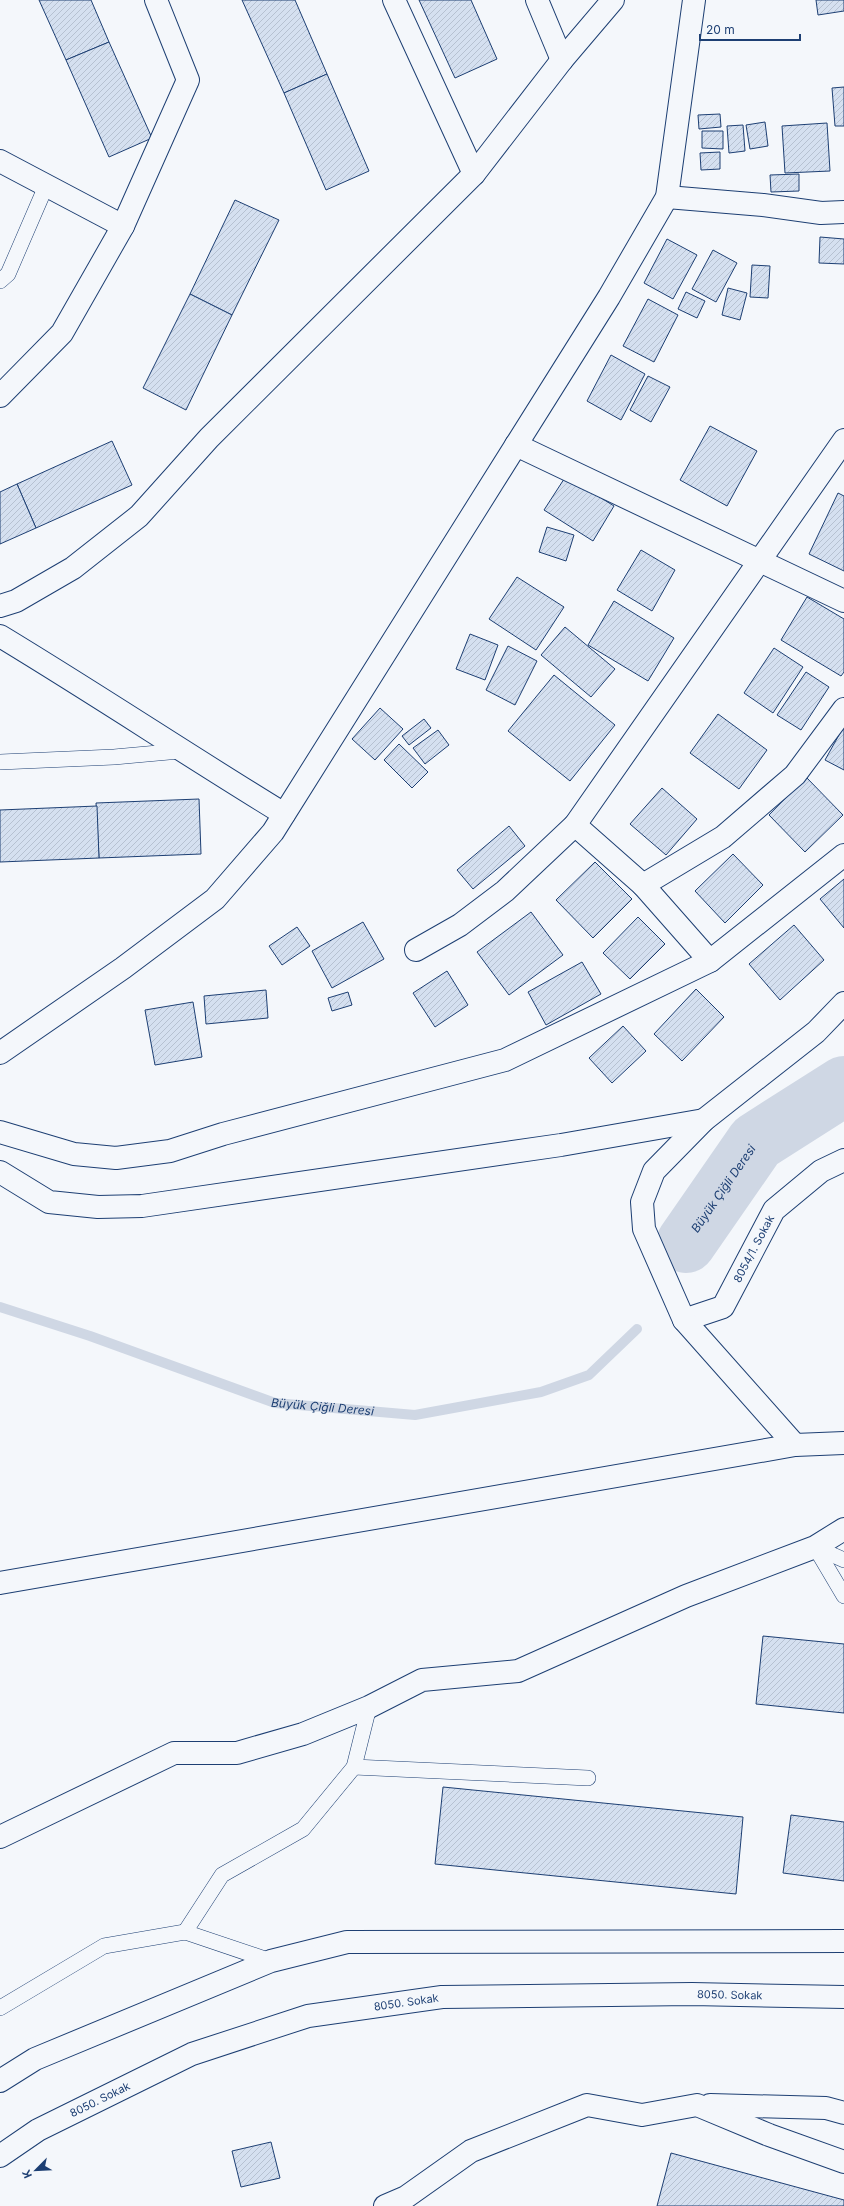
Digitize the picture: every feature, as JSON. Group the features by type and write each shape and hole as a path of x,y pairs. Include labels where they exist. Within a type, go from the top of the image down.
{"street":[{"path":"0,396 62,333 123,226 188,80 156,0"},
{"path":"394,0 474,174"},
{"path":"537,0 562,60"},
{"path":"0,606 16,601 73,568 139,516 209,438 474,174 562,60 613,0"},
{"path":"0,1053 123,968 215,899 273,832 609,297 667,197 694,0"},
{"path":"0,161 123,226"},
{"path":"667,197 763,205 821,213 844,212"},
{"path":"416,950 460,925 504,891 575,825 844,440"},
{"path":"516,445 759,562 844,601"},
{"path":"0,636 61,673 180,751 284,814"},
{"path":"643,885 723,837 789,780 844,709"},
{"path":"575,825 643,885 710,961"},
{"path":"0,1132 74,1154 116,1158 170,1151 224,1134 505,1060 710,961 844,855"},
{"path":"795,1445 684,1320 644,1229 642,1202 654,1171 704,1120 816,1032 844,1003"},
{"path":"0,1172 49,1202 98,1207 142,1206 561,1145 704,1120"},
{"name":"8054/1. Sokak","path":"684,1320 723,1307 774,1210 821,1171 844,1160"},
{"path":"0,1583 795,1445 844,1443"},
{"path":"0,1837 174,1753 238,1753 303,1734 369,1707 422,1680 518,1671 686,1596 815,1547 844,1529"},
{"path":"0,2081 35,2060 271,1961 347,1942 844,1941"},
{"name":"8050. Sokak","path":"0,2156 38,2130 192,2054 308,2016 442,1997 692,1994 844,1997"},
{"path":"385,2206 406,2197 470,2151 587,2105 642,2115 697,2105 826,2108 844,2113"},
{"path":"697,2105 769,2135 844,2162"}],"lane":[{"path":"0,281 8,274 46,186"},
{"path":"0,762 114,757 180,751"},
{"path":"815,1547 844,1560"},
{"path":"815,1547 844,1596"},
{"path":"185,1932 222,1875 303,1829 354,1767 369,1707"},
{"path":"354,1767 588,1778"},
{"path":"0,2008 104,1946 185,1932 271,1961"}],"building":[{"path":"39,0 91,0 109,42 66,60"},
{"path":"242,0 295,0 327,74 284,93"},
{"path":"419,0 471,0 497,59 455,78"},
{"path":"816,0 844,0 844,11 818,15"},
{"path":"109,42 152,138 109,157 66,60"},
{"path":"327,74 369,171 326,190 284,93"},
{"path":"844,87 844,126 835,126 832,88"},
{"path":"720,114 721,127 699,129 698,115"},
{"path":"765,122 768,146 750,149 746,125"},
{"path":"827,123 830,171 785,173 782,126"},
{"path":"743,125 745,151 729,153 727,126"},
{"path":"702,131 723,131 723,149 702,148"},
{"path":"720,152 720,169 701,170 700,153"},
{"path":"799,174 799,191 771,192 770,175"},
{"path":"235,200 279,220 232,315 190,294"},
{"path":"820,237 844,239 844,264 819,263"},
{"path":"667,239 697,255 673,299 644,283"},
{"path":"713,250 737,263 716,302 692,289"},
{"path":"752,265 770,266 768,298 750,297"},
{"path":"728,288 747,293 740,320 722,315"},
{"path":"686,292 705,301 697,318 678,309"},
{"path":"190,294 232,315 186,410 143,388"},
{"path":"648,299 678,315 654,362 623,346"},
{"path":"611,355 645,374 621,420 587,401"},
{"path":"648,376 670,387 651,422 630,410"},
{"path":"710,426 757,451 727,506 680,480"},
{"path":"112,441 132,485 36,528 17,484"},
{"path":"566,476 614,506 593,541 544,510"},
{"path":"17,484 36,528 0,544 0,492"},
{"path":"838,493 844,496 844,571 809,554"},
{"path":"547,527 574,535 566,561 539,552"},
{"path":"641,550 675,570 652,611 617,590"},
{"path":"517,577 564,607 536,650 489,619"},
{"path":"807,597 844,619 844,672 841,676 781,640"},
{"path":"614,601 674,638 648,681 588,645"},
{"path":"565,627 615,669 591,697 541,655"},
{"path":"470,634 498,645 485,680 456,669"},
{"path":"508,646 537,661 515,705 486,690"},
{"path":"774,648 803,667 773,713 744,693"},
{"path":"806,672 829,687 801,730 777,715"},
{"path":"554,675 615,725 570,781 508,731"},
{"path":"380,708 403,729 375,760 352,739"},
{"path":"718,714 767,750 739,789 690,753"},
{"path":"424,719 431,728 409,745 402,736"},
{"path":"844,726 844,770 825,760"},
{"path":"438,730 449,745 425,764 413,748"},
{"path":"399,744 428,772 412,788 384,760"},
{"path":"806,777 843,815 805,852 769,815"},
{"path":"662,788 697,819 666,855 630,824"},
{"path":"199,799 201,854 99,858 96,803"},
{"path":"97,806 99,858 0,862 0,810"},
{"path":"509,826 525,846 473,889 457,870"},
{"path":"733,854 763,885 725,923 695,891"},
{"path":"595,862 632,899 593,938 556,900"},
{"path":"844,879 844,928 820,899"},
{"path":"531,912 563,955 509,995 477,952"},
{"path":"638,917 665,944 630,979 603,953"},
{"path":"363,922 384,959 332,988 312,951"},
{"path":"794,925 824,960 780,1000 749,964"},
{"path":"297,927 310,946 282,965 269,946"},
{"path":"582,962 601,994 546,1025 528,992"},
{"path":"447,971 468,1005 435,1027 413,993"},
{"path":"696,989 724,1017 682,1061 654,1034"},
{"path":"266,990 268,1018 206,1024 204,996"},
{"path":"348,992 352,1005 332,1011 328,998"},
{"path":"193,1002 202,1057 155,1065 145,1010"},
{"path":"623,1026 646,1051 612,1083 589,1058"},
{"path":"763,1636 844,1644 844,1713 756,1704"},
{"path":"443,1787 743,1817 736,1894 435,1864"},
{"path":"791,1815 844,1822 844,1881 783,1873"},
{"path":"271,2142 280,2178 241,2187 232,2151"},
{"path":"671,2153 844,2200 844,2206 657,2206"}],"waterway":[{"name":"Büyük Çiğli Deresi","path":"686,1243 756,1142 844,1086"},
{"name":"Büyük Çiğli Deresi","path":"0,1307 90,1336 275,1403 415,1415 541,1392 589,1375 637,1329"}]}
